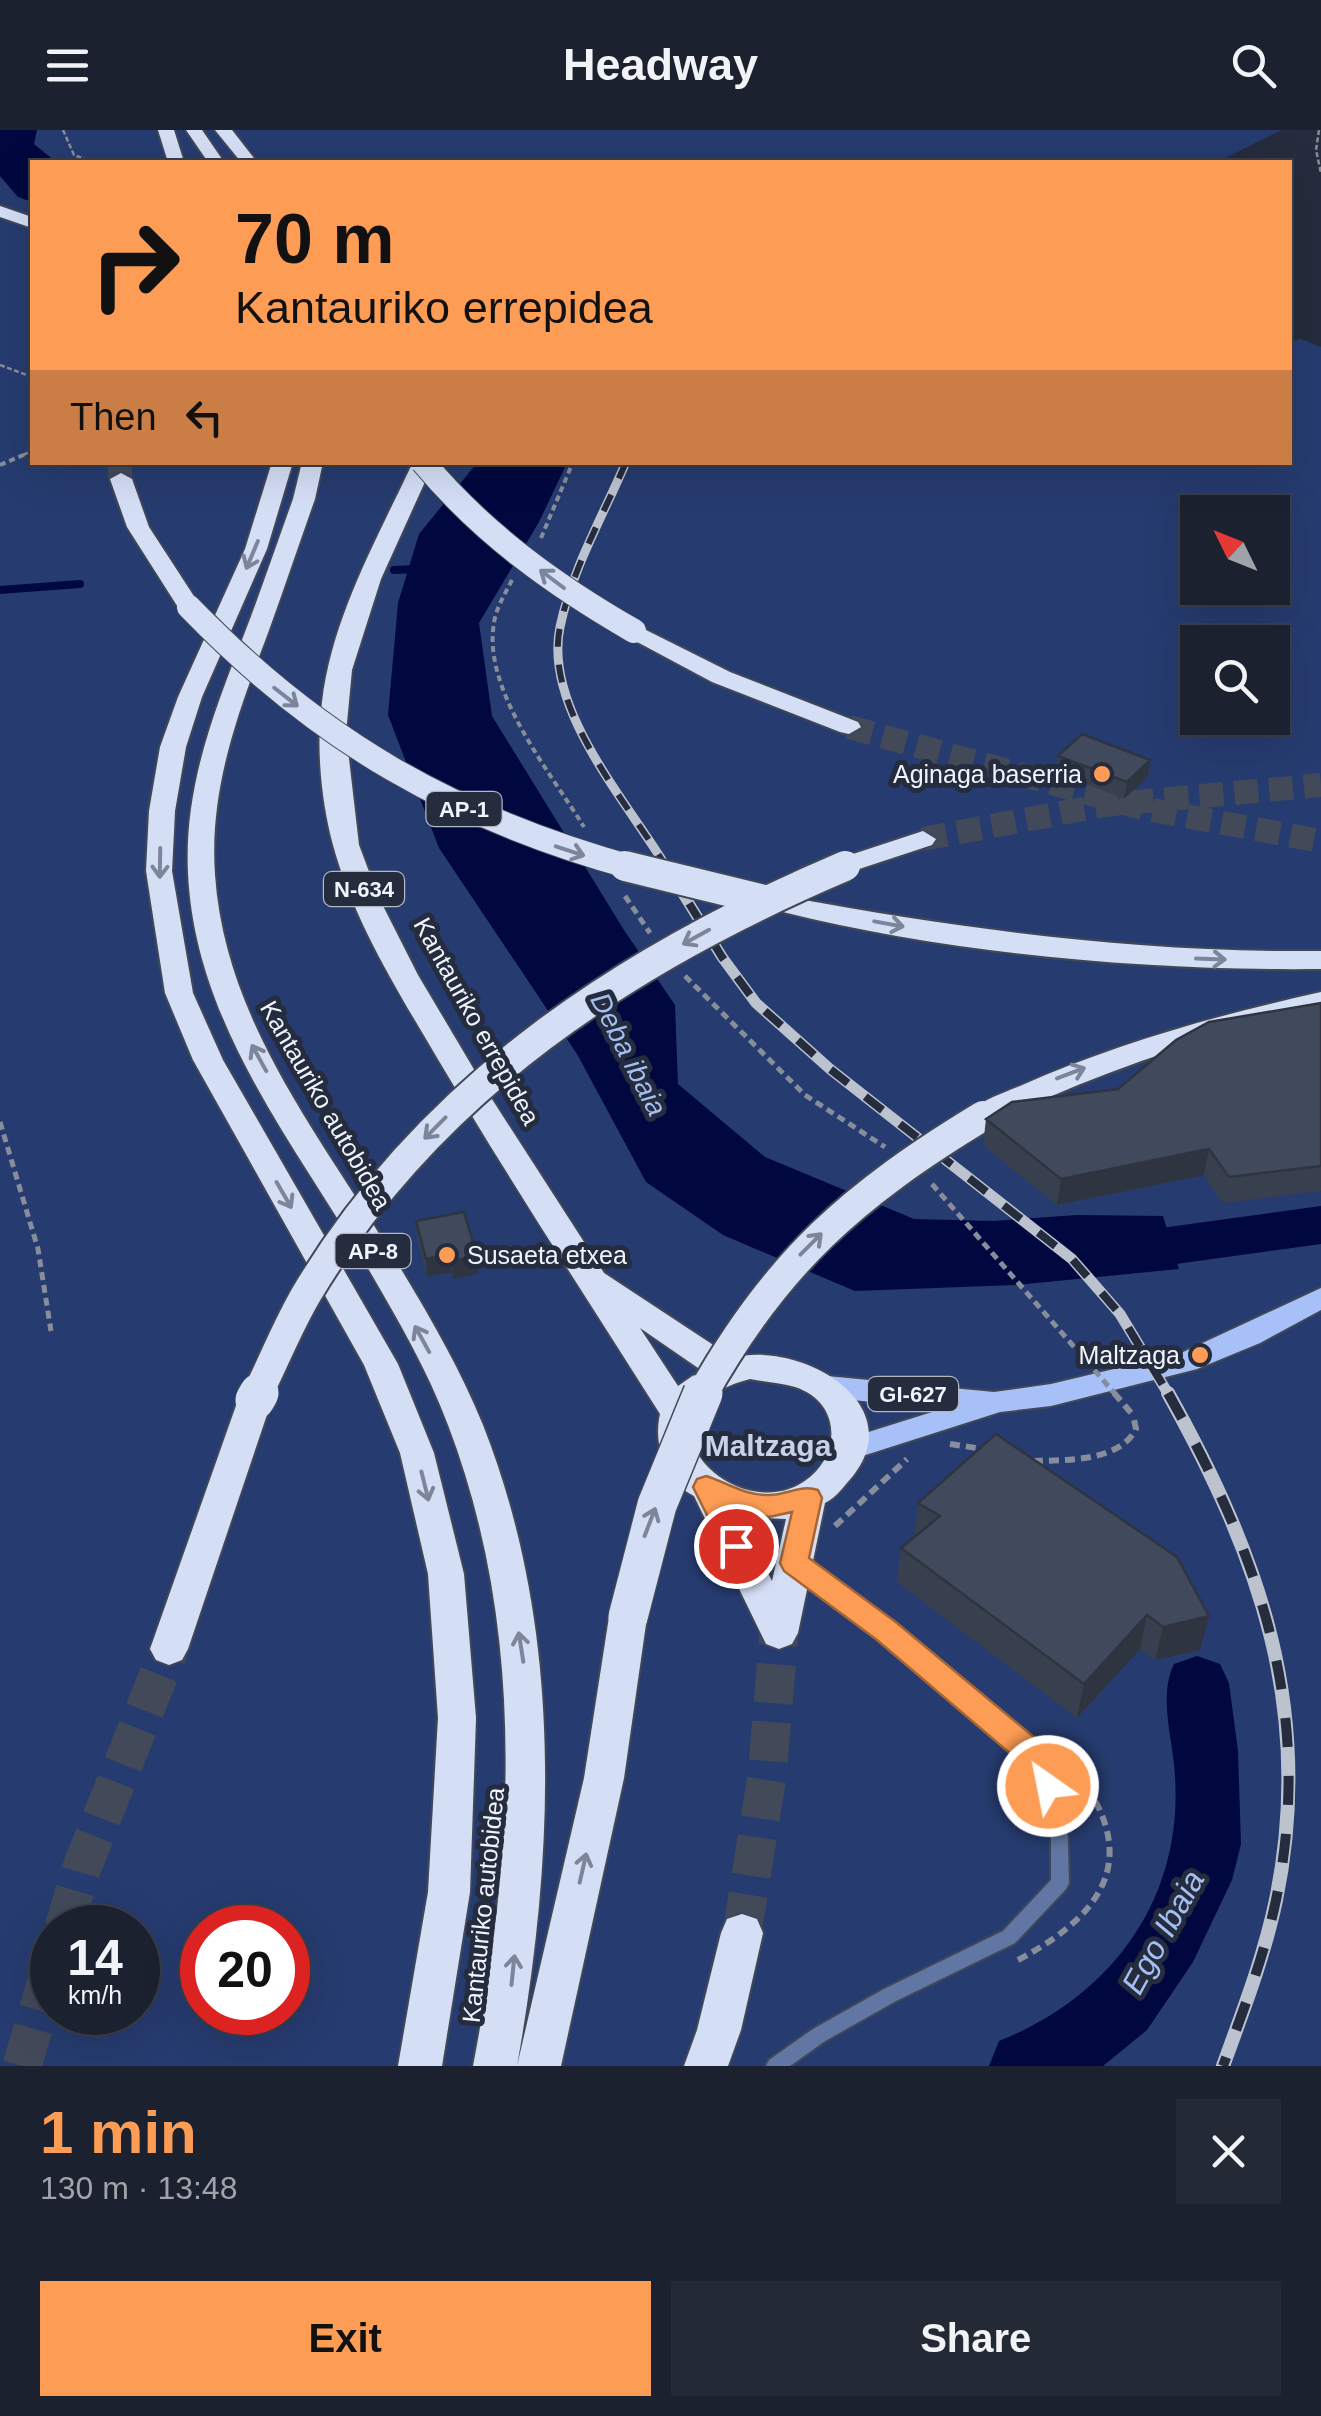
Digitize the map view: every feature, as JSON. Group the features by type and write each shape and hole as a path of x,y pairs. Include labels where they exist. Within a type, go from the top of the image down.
{"highway":[{"path":"166,130 175,160"},
{"path":"194,130 215,160"},
{"path":"223,130 247,160"},
{"path":"0,211 30,222"},
{"name":"Kantauriko autobidea","path":"282,465 256,550 190,697 173,747 162,811 159,871 179,994 208,1060 375,1353 417,1453 446,1574 456,1718 449,1892 420,2059"},
{"name":"Kantauriko autobidea","path":"312,465 304,499 219,727 208,770 200,833 209,938 227,996 256,1055 434,1361 474,1446 508,1567 524,1672 530,1803 512,1984 495,2066"},
{"name":"Kantauriko errepidea","path":"423,465 355,609 334,705 338,796 346,845 375,915 418,999 524,1178 677,1413"},
{"path":"427,465 464,508 566,590 721,677 849,727"},
{"name":"AP-1","path":"122,479 138,527 189,607 241,661 360,751 458,806 555,846 622,868 793,906 1028,946 1205,960 1321,960"},
{"path":"169,1649 255,1400 308,1290 363,1212 429,1132 540,1032 606,985 741,912 847,865 922,839"},
{"path":"539,2066 604,1778 643,1539 698,1401 745,1322 790,1265 838,1216 909,1161 984,1116 1052,1080 1165,1039 1321,1001"},
{"name":"N-634","path":"590,1276 728,1371"},
{"path":"677,1413 698,1386 728,1371 750,1366 780,1367 827,1387 850,1417 853,1448 836,1480 808,1498 769,1506 727,1499 706,1487"},
{"name":"N-634","path":"677,1413 673,1432 678,1456 695,1480 706,1487 780,1634 808,1498"},
{"path":"706,2066 719,2030 742,1933"}],"main road":[{"name":"GI-627","path":"853,1448 1000,1401 1051,1395 1187,1362 1250,1336 1321,1298"},
{"name":"GI-627","path":"827,1387 1000,1401"}],"lane":[{"path":"775,2066 819,2035 876,2003 1010,1936 1060,1882 1059,1814 1036,1758 887,1632 794,1563"}],"path":[{"path":"63,130 74,155 87,160"},
{"path":"1320,130 1316,150 1321,173"},
{"path":"0,366 30,376"},
{"path":"0,465 30,453"},
{"path":"534,547 560,500 572,465"},
{"path":"515,575 498,606 492,631 504,688 587,832"},
{"path":"622,892 654,939"},
{"path":"679,969 774,1068 848,1126"},
{"path":"0,1122 38,1249 51,1331"},
{"path":"927,1178 1133,1415"}],"shaded area":[{"path":"0,130 1281,130 1221,160 30,160 30,465 1292,465 1292,341 1301,339 1321,347 1321,2066 0,2066"}],"water":[{"path":"0,130 37,130 34,144 54,160 30,160 30,201 18,197 0,176"},
{"path":"475,465 566,465 539,522 479,623 492,716 675,1005 678,1084 765,1157 914,1219 1163,1216 1179,1269 1015,1285 855,1291 723,1235 646,1182 577,1054 439,848 388,715 398,603 419,534"}],"building":[{"path":"1082,734 1150,760 1127,782 1058,756"},
{"path":"1321,1003 1321,1166 1229,1177 1209,1149 1061,1179 986,1119 1012,1102 1118,1089 1176,1040 1209,1022"},
{"path":"464,1212 477,1256 452,1261 450,1254 426,1259 416,1221"},
{"path":"996,1434 1177,1557 1209,1616 1163,1627 1147,1615 1084,1684 901,1548 940,1516 918,1503"}],"waterway":[{"path":"394,570 417,569"},
{"path":"0,590 80,584"},
{"name":"Deba ibaia","path":"1103,1255 1321,1225"},
{"name":"Ego Ibaia","path":"1025,2066 1076,2042 1122,2006 1156,1959 1190,1898 1203,1866 1209,1821 1208,1774 1197,1683"}],"tunnel":[{"path":"119,465 121,479"},
{"path":"849,727 1124,803"},
{"path":"1124,803 1321,785"},
{"path":"923,839 1124,803"},
{"path":"1124,803 1321,841"},
{"path":"742,1933 767,1776 779,1633"},
{"path":"71,1905 169,1649"},
{"path":"22,2066 31,2035"}],"railway":[{"path":"625,465 572,584 560,627 558,658 564,690 592,754 667,868"},
{"path":"666,866 722,957 756,1003 830,1069 1072,1259 1120,1314 1169,1395"},
{"path":"1168,1393 1229,1514 1252,1575 1271,1636 1283,1699 1288,1764 1286,1830 1276,1900 1223,2066"}],"place":[{"name":"Aginaga baserria","path":"1102,774"},
{"name":"Susaeta etxea","path":"447,1255"},
{"name":"Maltzaga","path":"1200,1355"}],"district":[{"name":"Maltzaga","path":"768,1446"}],"route":[{"path":"736,1546 706,1487 727,1499 769,1506 808,1498 794,1563 887,1632 1036,1758 1048,1786"}]}
